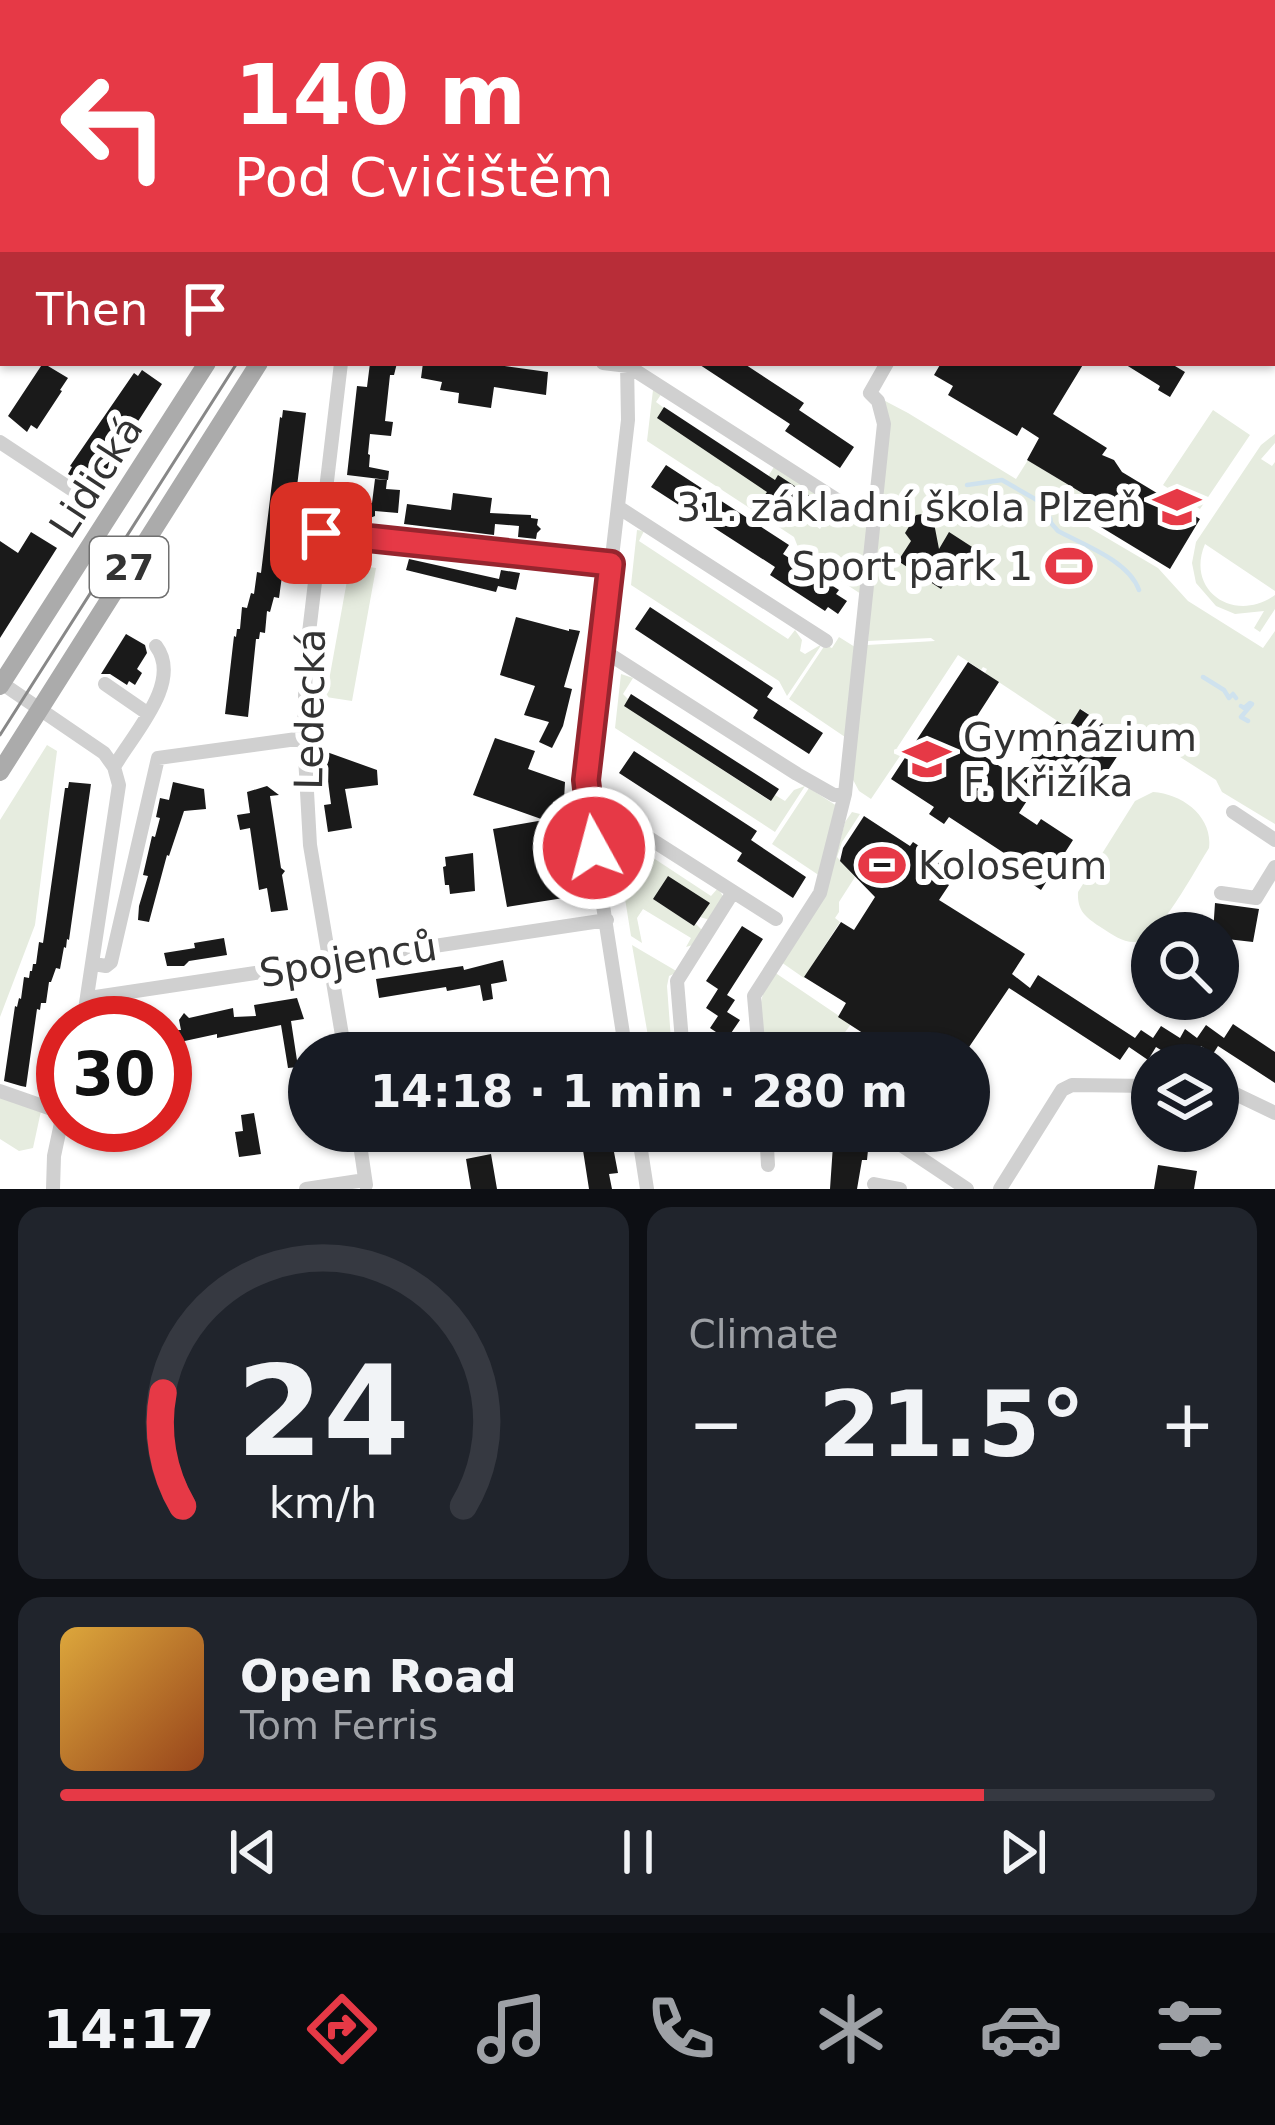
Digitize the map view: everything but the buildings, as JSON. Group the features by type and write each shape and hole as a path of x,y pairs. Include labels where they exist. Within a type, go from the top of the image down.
{"main road":[{"name":"Lidická","path":"1,684 206,366"},
{"name":"Lidická","path":"0,772 257,366"}],"street":[{"name":"Ledecká","path":"341,366 306,658 304,738 310,845 342,1032"},
{"path":"623,1032 586,780 628,420 628,366"},
{"path":"630,366 874,524"},
{"path":"757,1032 754,996 820,893 845,794 884,424 878,401 870,392 886,366"},
{"path":"0,442 71,489"},
{"path":"618,507 826,641"},
{"path":"321,533 611,564"},
{"path":"114,766 163,688 164,656 156,646"},
{"path":"601,650 781,764 834,795 845,794"},
{"path":"1,684 94,744 114,766 119,803 89,996"},
{"path":"105,684 147,713"},
{"path":"94,964 110,962 158,758 304,738"},
{"path":"587,803 776,919"},
{"path":"1233,812 1275,840"},
{"path":"1221,893 1256,898 1275,867"},
{"path":"681,1032 677,981 733,892"},
{"name":"Spojenců","path":"103,996 607,920"},
{"path":"1000,1189 1062,1090 1072,1085 1131,1086"},
{"path":"0,1091 36,1104"},
{"path":"1239,1096 1275,1113"},
{"path":"53,1189 55,1152"},
{"path":"306,1189 366,1184 361,1152"},
{"path":"641,1152 647,1189"},
{"path":"767,1152 768,1165"},
{"path":"912,1152 967,1189"},
{"path":"874,1184 900,1189"}],"shaded area":[{"path":"653,390 662,393 656,402 664,408 658,418 753,482 767,478 774,467 824,499 810,522 820,529 835,508 869,529 861,594 801,555 794,537 647,441"},
{"path":"870,393 1016,479 1028,460 1086,496 1073,518 1158,568 1188,601 1263,648 1275,631 1275,824 1130,725 1122,736 1081,709 1068,728 985,673 987,669 958,655 897,748 902,753 871,799 859,791 851,776 867,645 935,641 868,641 884,424"},
{"path":"1213,410 1250,435 1200,509 1163,485"},
{"path":"1275,434 1275,443 1261,459 1272,466 1275,462 1275,591 1205,544 1201,561 1208,588 1230,604 1260,603 1275,595 1275,609 1260,632 1254,628 1264,611 1235,614 1216,606 1196,583 1192,563 1196,542 1261,445"},
{"path":"637,530 644,531 639,541 788,639 795,630 802,640 800,651 805,654 822,644 787,696 779,681 631,585"},
{"path":"350,564 376,568 352,701 326,697"},
{"path":"839,637 855,647 845,737 789,699 825,645 832,648"},
{"path":"621,674 633,678 623,694 628,699 625,706 770,801 775,795 785,801 805,786 775,832 615,728"},
{"path":"47,745 57,751 35,925 0,1017 0,820"},
{"path":"809,788 837,806 820,876 772,844"},
{"path":"1153,792 1185,802 1206,826 1209,848 1169,912 1131,912 1131,942 1088,917 1079,905 1078,892 1135,801"},
{"path":"852,812 860,814 837,857 855,877 839,902 835,918 840,922 804,978 781,962 826,893 845,822"},
{"path":"613,824 624,827 620,836 711,896 718,888 724,898 710,920 700,917 709,904 654,899 702,930 696,944 686,947 691,938 643,909 637,918 642,943 631,936"},
{"path":"632,945 678,972 669,976 667,986 670,1032 647,1032"},
{"path":"774,972 851,1024 845,1032 761,1032 761,1000"},
{"path":"0,1097 36,1109 33,1148 19,1151 0,1139"}],"waterway":[{"path":"967,485 1002,480 1049,507"},
{"path":"1050,518 1058,531 1116,562 1139,590"},
{"path":"1203,677 1229,698 1233,694 1236,698"},
{"path":"1241,706 1252,704 1241,717 1248,721"}],"tram line":[{"path":"0,735 235,366"}],"place":[{"name":"31. základní škola Plzeň","path":"1177,507"},
{"name":"Sport park 1","path":"1069,566"},
{"name":"Gymnázium F. Křižíka","path":"927,759"},
{"name":"Koloseum","path":"882,865"}],"route":[{"path":"321,533 611,564 586,780 594,848"}]}
